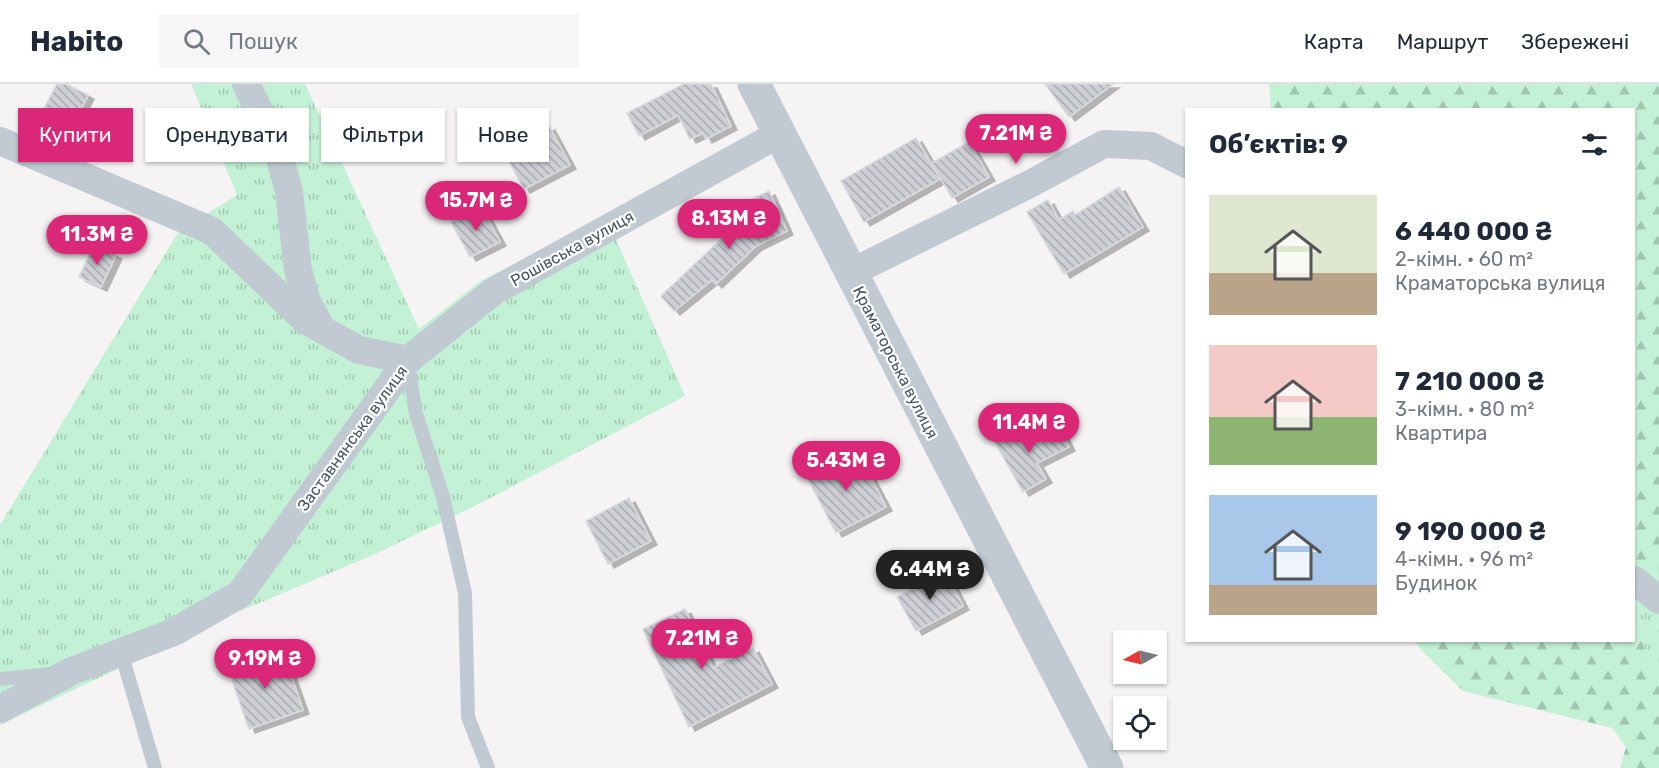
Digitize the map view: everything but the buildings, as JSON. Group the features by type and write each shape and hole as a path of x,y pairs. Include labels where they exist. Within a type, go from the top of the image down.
{"street":[{"path":"246,84 276,144 289,192 298,270 306,299 321,329"},
{"name":"Краматорська вулиця","path":"754,84 1107,768"},
{"name":"Рошівська вулиця","path":"408,360 494,291 779,134"},
{"name":"Заставнянська вулиця","path":"0,141 212,231 305,320 359,350 408,360 240,594 174,632 72,671 0,709"},
{"path":"850,273 1028,185 1104,144 1151,146 1185,163"},
{"path":"1635,581 1659,600"}],"lane":[{"path":"408,360 416,414 443,497 465,593 468,717 488,768"},
{"path":"121,652 155,768"},
{"path":"0,679 72,671"}],"green space":[{"path":"191,84 305,84 321,118 321,162 341,162 419,329 482,280 607,219 685,396 475,506 375,554 233,614 0,725 0,525 179,231 237,195 223,162 309,162 309,108 201,108"},
{"path":"1269,84 1659,84 1659,567 1645,564 1635,592 1635,108 1271,108"},
{"path":"1645,563 1659,567 1659,681 1656,679 1635,624 1635,592"},
{"path":"1635,624 1656,679 1659,681 1659,768 1620,768 1626,747 1612,728 1463,691 1416,642 1635,642"}]}
